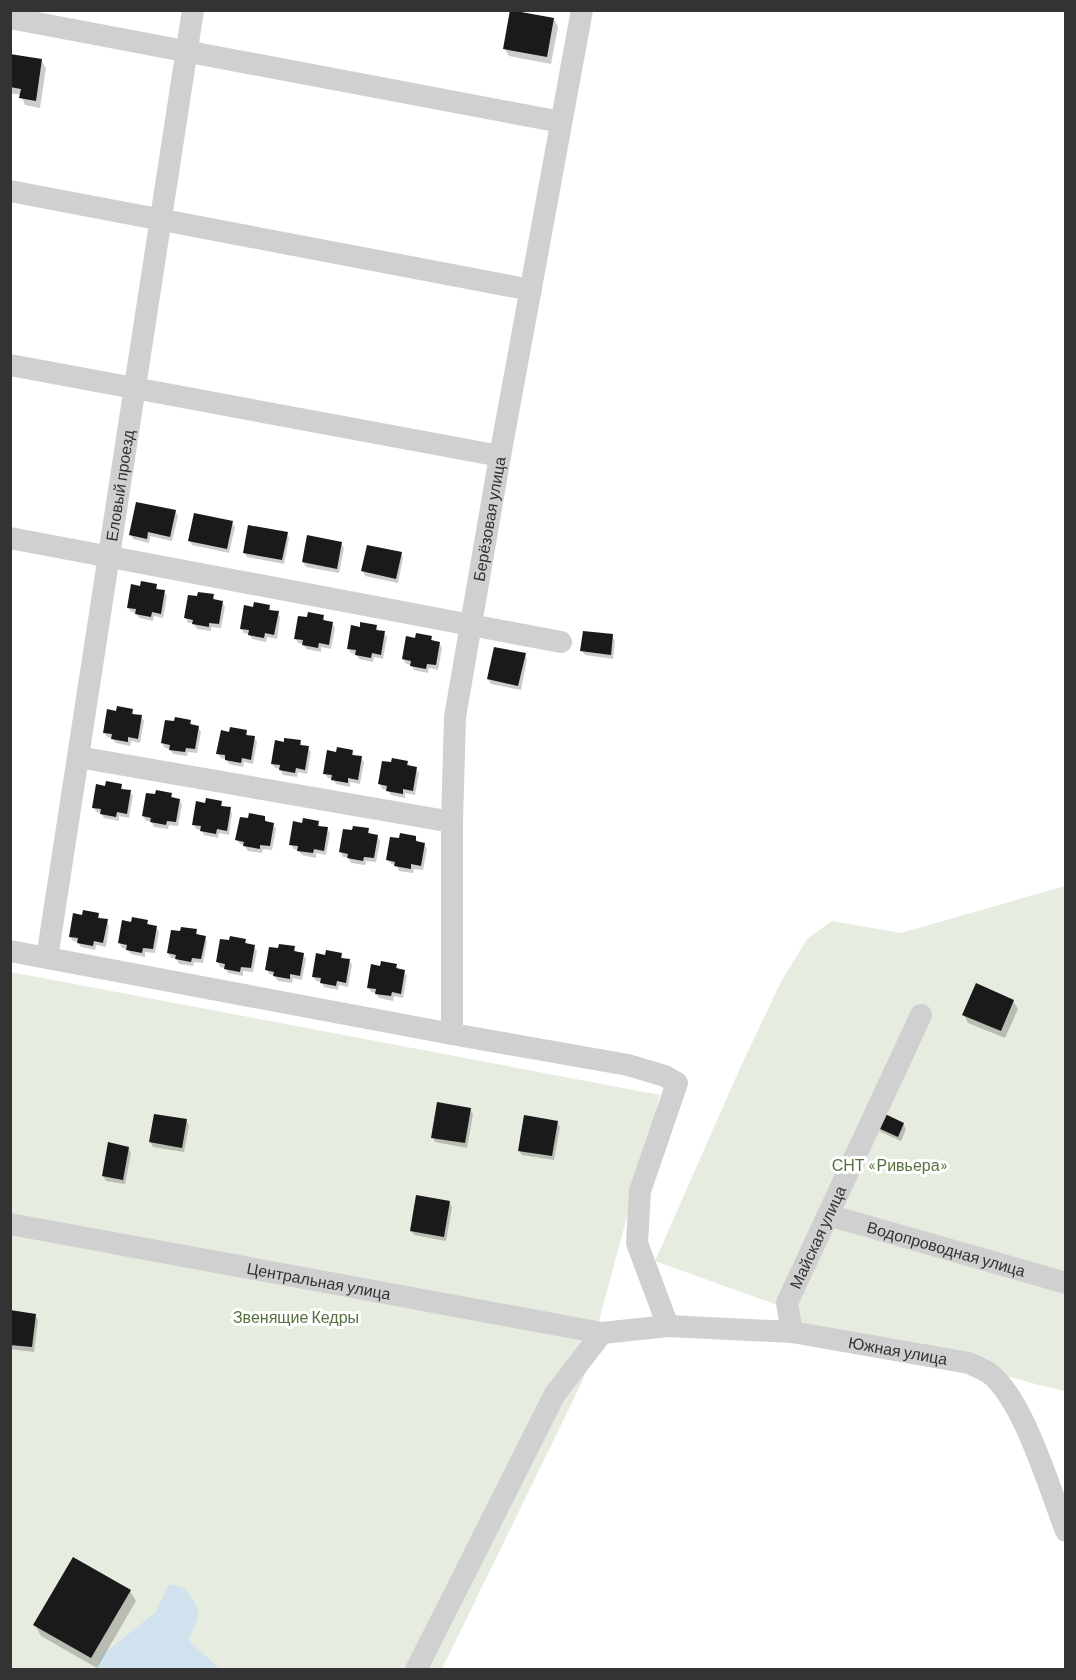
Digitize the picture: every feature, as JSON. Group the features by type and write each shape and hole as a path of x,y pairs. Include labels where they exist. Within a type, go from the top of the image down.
{"street":[{"name":"Еловый проезд","path":"47,958 193,10"},
{"name":"Берёзовая улица","path":"452,1034 452,822 455,717 500,456 582,10"},
{"path":"10,18 561,122"},
{"path":"10,191 531,290"},
{"path":"10,365 134,390 500,456"},
{"path":"10,538 561,642"},
{"path":"78,757 452,822"},
{"path":"10,951 628,1065 665,1076 677,1083 640,1191 637,1243 668,1326"},
{"name":"Майская улица","path":"792,1332 787,1303 921,1015"},
{"name":"Водопроводная улица","path":"828,1215 1065,1283"},
{"name":"Центральная улица","path":"10,1224 602,1333 627,1332"},
{"name":"Южная улица","path":"627,1332 668,1326 792,1332 969,1363 990,1374 1020,1414 1065,1531"},
{"path":"416,1670 555,1394 602,1333"}],"green space":[{"name":"СНТ «Ривьера»","path":"1065,886 1065,1391 910,1349 797,1329 794,1311 655,1261 741,1066 781,982 807,939 832,921 901,933"},
{"name":"Звенящие Кедры","path":"11,972 660,1095 583,1380 442,1669 11,1669"}],"water":[{"path":"169,1584 185,1588 195,1603 198,1619 188,1640 220,1669 97,1669 102,1655 156,1612"}],"building":[{"path":"510,10 554,18 547,57 503,49"},
{"path":"10,54 42,59 36,101 19,98 21,89 10,87"},
{"path":"136,502 176,510 170,537 148,532 147,539 129,535"},
{"path":"194,513 233,521 227,549 188,541"},
{"path":"248,525 288,532 282,560 243,553"},
{"path":"307,535 342,542 337,569 302,562"},
{"path":"367,545 402,552 396,579 361,571"},
{"path":"141,581 157,584 156,589 165,590 161,614 152,612 151,617 135,614 136,609 127,608 131,584 140,586"},
{"path":"198,592 214,594 213,599 223,601 219,624 209,623 209,627 192,624 193,620 184,618 188,595 197,596"},
{"path":"254,602 270,605 269,610 279,611 274,635 265,633 264,638 248,635 249,630 240,629 244,605 253,607"},
{"path":"308,612 324,615 323,620 333,622 329,645 319,643 318,648 302,645 303,640 294,639 298,616 307,617"},
{"path":"360,622 377,625 376,630 385,631 381,655 372,653 371,658 355,655 356,650 347,649 351,625 360,627"},
{"path":"583,631 613,634 611,655 580,651"},
{"path":"416,633 432,636 431,640 440,642 436,665 427,664 426,669 410,666 411,661 402,659 406,636 415,638"},
{"path":"494,647 526,653 518,686 487,679"},
{"path":"117,706 133,709 132,714 142,715 138,739 128,737 128,742 111,739 112,734 103,733 107,709 116,711"},
{"path":"175,717 191,720 190,724 199,726 195,749 186,748 185,752 169,750 170,745 161,743 165,720 174,721"},
{"path":"230,727 247,730 246,735 255,736 251,760 242,758 241,763 225,760 225,755 216,754 221,730 229,732"},
{"path":"284,738 301,740 300,745 309,746 305,770 296,768 295,773 279,770 280,765 271,764 275,740 284,742"},
{"path":"337,747 353,750 352,755 362,756 358,780 348,778 348,783 331,780 332,775 323,774 327,750 336,752"},
{"path":"392,758 408,761 407,765 417,767 413,791 403,789 403,794 386,791 387,786 378,784 382,761 391,762"},
{"path":"106,781 122,784 121,789 131,790 127,814 117,812 116,817 100,814 101,809 92,808 96,784 105,786"},
{"path":"156,790 172,793 171,797 180,799 176,822 167,821 166,825 150,822 151,818 142,816 146,793 155,794"},
{"path":"206,798 222,801 221,806 231,807 227,831 217,829 216,834 200,831 201,826 192,825 196,801 205,803"},
{"path":"249,813 265,816 265,821 274,823 270,846 260,845 260,849 243,846 244,842 235,840 240,817 248,818"},
{"path":"303,818 319,821 318,826 328,827 324,851 314,849 313,853 297,851 298,846 289,845 293,821 302,823"},
{"path":"353,826 369,828 368,833 378,835 374,858 364,857 363,861 347,858 348,854 339,852 343,829 352,830"},
{"path":"400,833 416,836 416,841 425,843 421,866 411,864 411,869 394,866 395,862 386,860 390,837 399,838"},
{"path":"83,910 99,913 98,918 108,919 103,943 94,941 93,946 77,943 78,938 69,937 73,913 82,915"},
{"path":"132,917 148,920 147,924 157,926 153,949 143,948 142,953 126,950 127,945 118,943 122,920 131,922"},
{"path":"181,927 197,929 196,934 206,936 201,959 192,958 191,962 175,959 176,955 167,953 171,930 180,931"},
{"path":"230,936 246,939 245,943 255,945 251,968 241,967 240,972 224,969 225,964 216,962 220,939 229,940"},
{"path":"279,944 295,946 294,951 304,953 300,976 290,974 290,979 273,976 274,972 265,970 269,947 278,948"},
{"path":"326,950 342,953 341,958 350,959 346,983 337,981 336,986 320,983 321,978 312,977 316,953 325,955"},
{"path":"381,961 397,964 396,968 405,970 401,994 392,992 391,996 375,994 376,989 367,988 371,964 380,966"},
{"path":"976,983 1014,1000 1001,1031 962,1015"},
{"path":"437,1102 471,1108 465,1143 431,1138"},
{"path":"883,1113 904,1123 898,1137 876,1127"},
{"path":"154,1114 187,1119 182,1148 149,1142"},
{"path":"524,1115 558,1121 552,1156 518,1151"},
{"path":"108,1142 129,1147 123,1180 102,1176"},
{"path":"416,1195 450,1201 444,1237 410,1231"},
{"path":"10,1310 36,1314 32,1347 10,1345"},
{"path":"73,1557 131,1590 91,1658 33,1625"}]}
